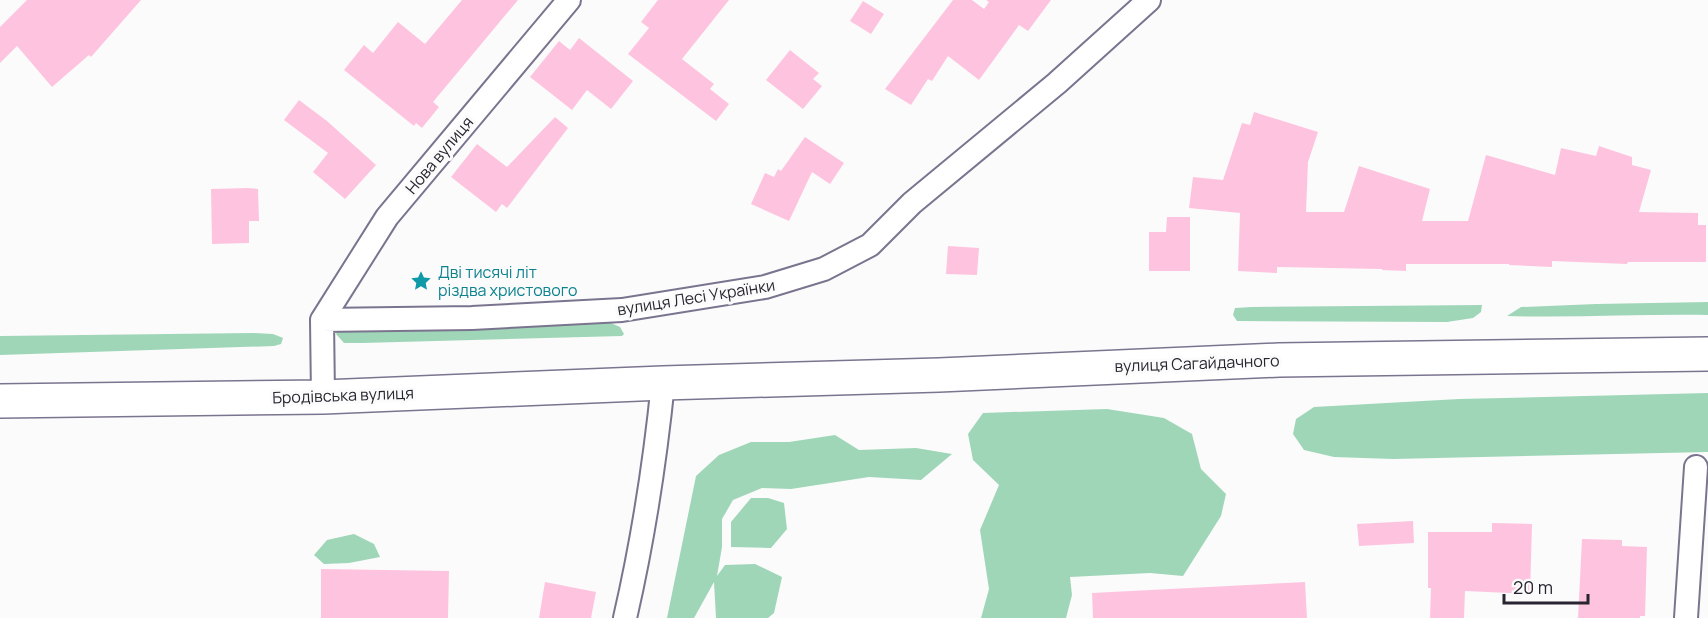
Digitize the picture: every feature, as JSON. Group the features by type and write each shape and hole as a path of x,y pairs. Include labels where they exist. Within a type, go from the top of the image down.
{"main road":[{"name":"вулиця Сагайдачного","path":"674,383 939,375 1245,361 1708,354"},
{"name":"Бродівська вулиця","path":"0,401 323,397 674,383"}],"street":[{"name":"Нова вулиця","path":"322,320 387,217 568,0"},
{"name":"вулиця Лесі Українки","path":"322,320 472,318 622,310 765,287 824,269 870,245 912,203 1057,83 1149,0"},
{"path":"322,320 323,397"},
{"path":"625,618 636,571 654,466 674,383"},
{"path":"1686,618 1696,467"}],"green space":[{"path":"1708,302 1708,315 1507,316 1521,307"},
{"path":"1482,305 1481,312 1473,318 1447,322 1237,321 1233,315 1235,308 1251,307"},
{"path":"604,320 620,327 624,334 622,336 344,343 336,334 338,330"},
{"path":"273,334 283,338 281,344 274,346 0,355 0,336"},
{"path":"1708,393 1708,452 1393,459 1334,457 1304,450 1293,434 1296,419 1314,407 1459,399"},
{"path":"1107,409 1164,418 1192,434 1201,469 1226,494 1221,516 1183,576 1150,573 1070,577 1072,595 1066,618 981,618 989,589 980,530 999,485 973,460 968,434 983,413"},
{"path":"835,435 859,450 916,448 952,454 921,480 869,477 791,489 762,488 733,500 722,519 722,547 717,576 725,565 755,564 782,577 774,613 768,618 716,618 714,582 694,618 667,618 696,476 719,455 751,442 789,442"},
{"path":"751,498 768,498 784,503 787,529 771,548 731,547 731,522"},
{"path":"354,534 374,544 380,557 349,563 324,564 314,555 327,540"}],"building":[{"path":"27,0 141,0 91,57 89,55 52,87 17,46 0,63 0,27"},
{"path":"462,0 518,0 433,102 439,107 422,128 416,123 414,126 344,70 364,45 373,53 398,22 425,44"},
{"path":"658,0 729,0 682,59 714,84 710,89 729,104 716,121 628,54 649,28 641,22"},
{"path":"953,0 972,0 984,9 989,2 986,0 1051,0 1028,31 1019,25 979,80 948,56 932,81 928,79 911,105 885,89"},
{"path":"863,1 884,14 871,34 850,21"},
{"path":"579,38 633,81 611,109 587,90 572,110 530,77 559,41 570,50"},
{"path":"790,50 819,73 813,79 822,86 803,109 766,80"},
{"path":"299,100 327,121 376,165 345,199 313,172 328,153 284,120"},
{"path":"1254,112 1318,132 1308,162 1306,212 1344,212 1359,166 1430,189 1422,221 1468,221 1486,155 1555,175 1561,148 1596,156 1599,146 1632,157 1632,165 1651,170 1639,212 1698,213 1698,225 1706,225 1706,262 1628,262 1627,264 1552,261 1552,267 1509,264 1406,264 1406,271 1277,267 1277,273 1238,271 1240,213 1189,208 1193,177 1223,180 1242,123 1250,125"},
{"path":"555,117 568,128 507,208 502,204 496,212 451,177 477,144 507,167"},
{"path":"805,137 844,163 830,184 812,172 789,221 751,204 765,173 774,177 778,169 781,171"},
{"path":"211,189 258,189 259,221 249,221 249,243 212,244"},
{"path":"1167,217 1190,217 1190,271 1149,271 1149,232 1166,232"},
{"path":"948,246 979,248 977,275 946,274"},
{"path":"1413,521 1414,543 1359,546 1357,524"},
{"path":"1492,523 1532,524 1530,594 1465,591 1464,618 1430,618 1428,532 1492,532"},
{"path":"1582,539 1622,540 1622,546 1647,547 1645,616 1640,616 1640,618 1578,618"},
{"path":"321,569 449,571 448,618 321,618"},
{"path":"545,582 596,592 591,618 539,618"},
{"path":"1305,582 1307,618 1093,618 1092,593"}],"place":[{"name":"Дві тисячі літ різдва христового","path":"421,281"}]}
